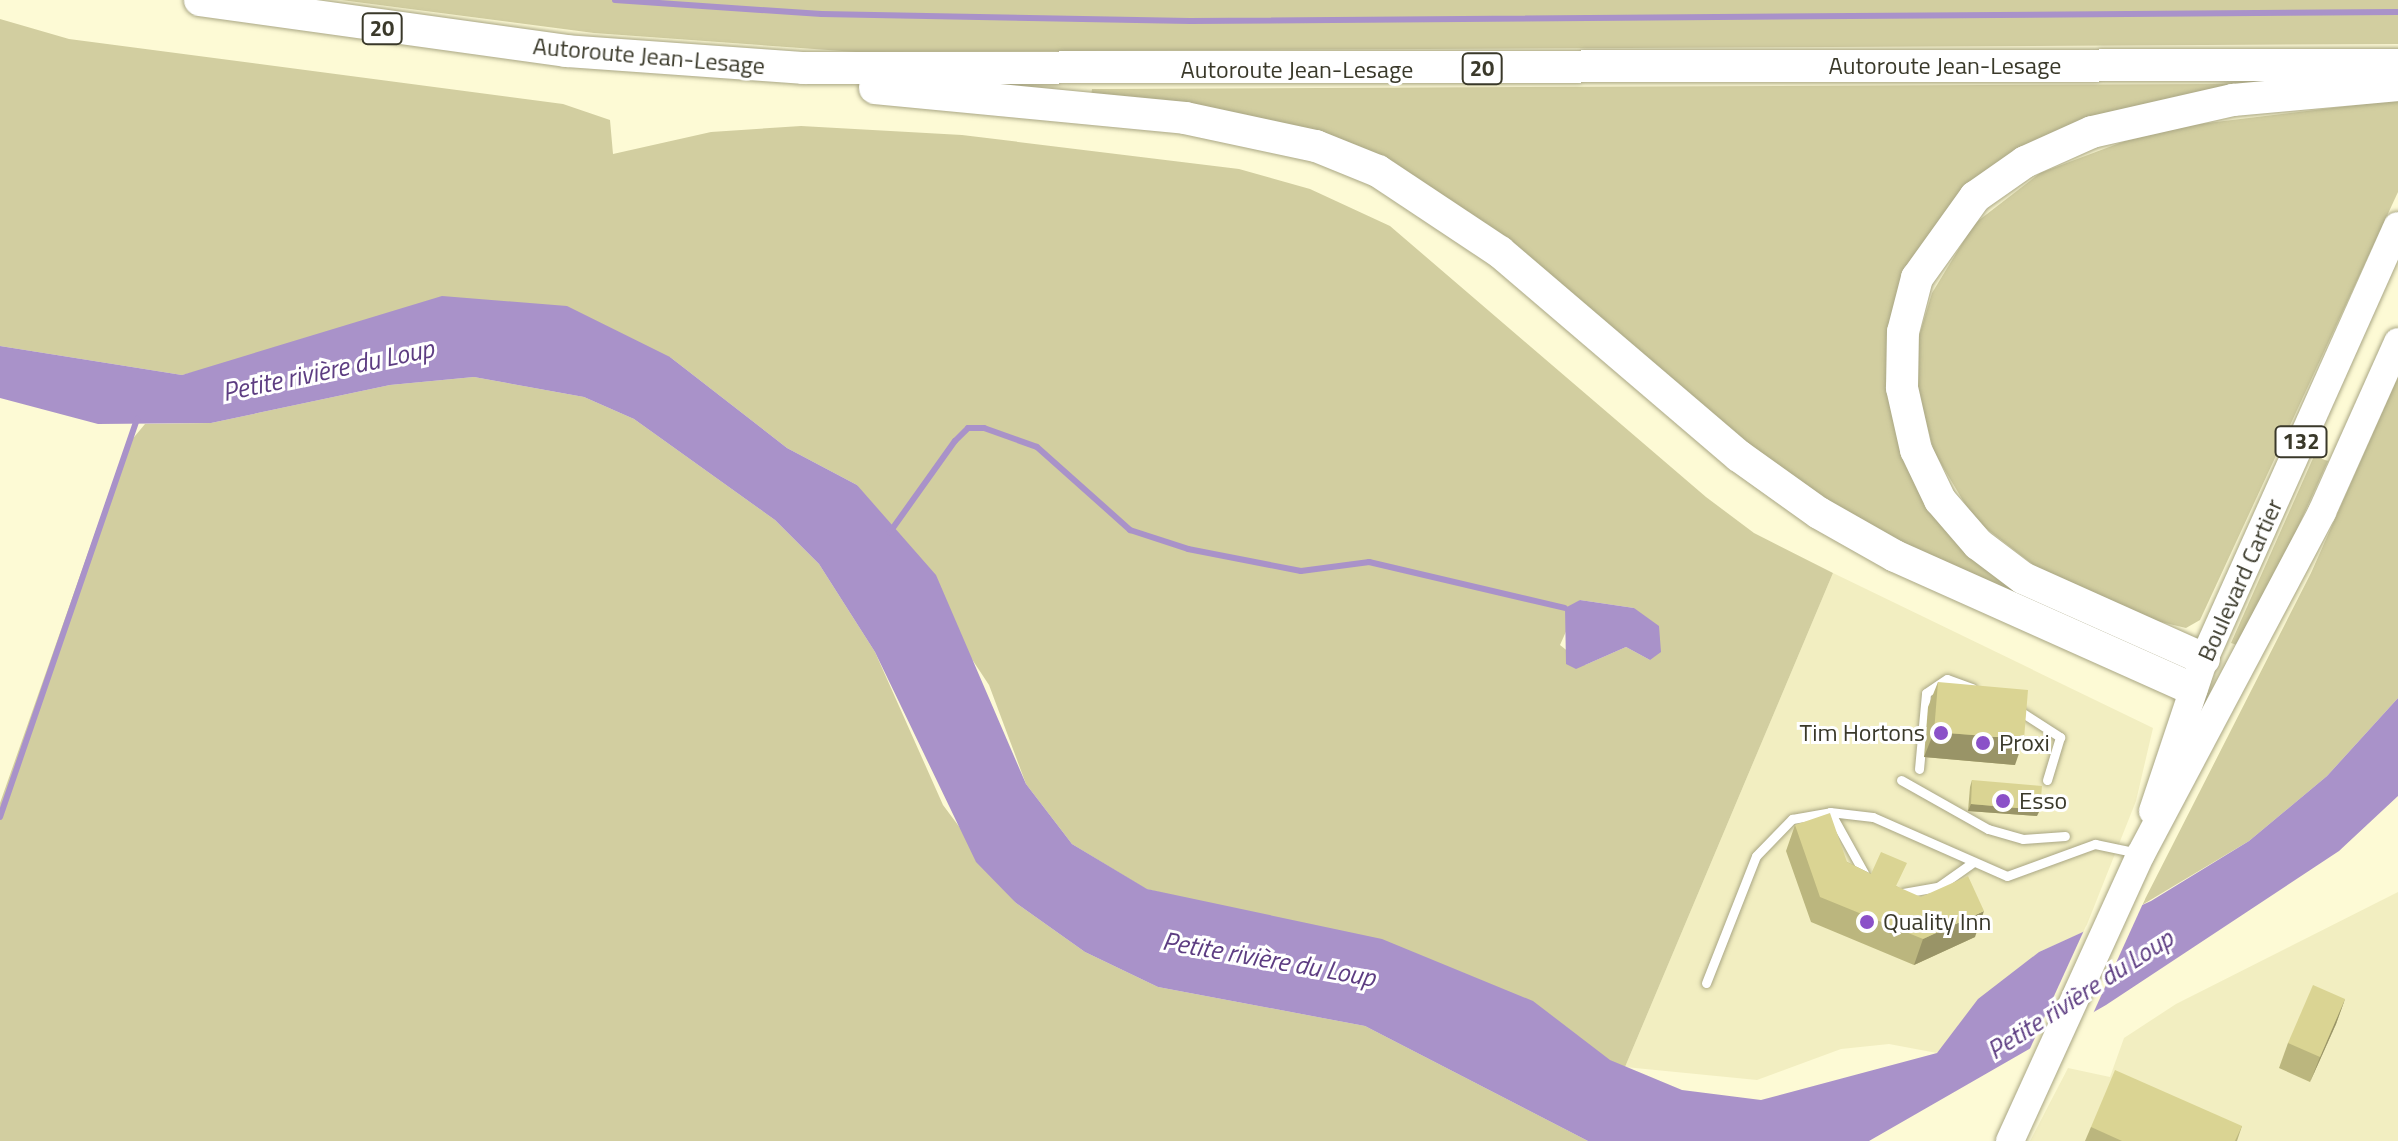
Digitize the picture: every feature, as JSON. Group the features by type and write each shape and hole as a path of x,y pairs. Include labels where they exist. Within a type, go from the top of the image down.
{"highway":[{"name":"Autoroute Jean-Lesage","path":"200,0 566,51 803,68 1031,71 2398,65"},
{"path":"566,51 719,73 1185,118 1344,157 1402,182 1458,219 1739,456 1819,513 1895,556 2192,689"},
{"path":"2204,659 2023,578 1978,544 1940,500 1916,450 1902,388 1903,332 1917,278 1975,197 2025,162 2092,132 2233,100 2398,85"}],"main road":[{"name":"Boulevard Cartier","path":"2141,854 2204,659 2398,226"},
{"name":"Boulevard Cartier","path":"2015,1130 2141,854 2238,674 2398,342"},
{"path":"2204,659 2238,674"},
{"path":"2192,689 2223,703"}],"lane":[{"path":"1919,769 1926,693 1947,679 1981,692"},
{"path":"2005,703 2056,730 2047,780"},
{"path":"1901,780 2005,835 2065,836"},
{"path":"1706,983 1768,837 1792,819 1830,812 1895,824 1972,863 2007,876 2095,844 2141,854"},
{"path":"1830,812 1854,862 1877,883"},
{"path":"1888,888 1920,893 1972,863"}],"shaded area":[{"path":"341,0 2398,0 2398,44 856,52 594,33"},
{"path":"0,19 69,39 563,104 610,120 613,154 711,132 801,126 962,135 1239,169 1310,189 1390,226 1706,497 1754,533 1833,573 1625,1067 1231,910 1146,889 1072,844 1026,784 989,685 857,485 787,448 670,357 281,351 182,375 0,346","holes":["1580,600 1634,608 1650,660 1626,647 1585,665 1560,645"]},
{"path":"2228,84 2228,90 2107,113 2021,149 1903,288 1925,494 2161,653 2158,659 1882,537 1764,459 1490,228 1393,163 1091,96 1092,89"},
{"path":"2398,100 2398,192 2200,620 2186,628 2140,617 2040,570 1974,519 1934,452 1916,383 1917,343 1932,293 1974,224 2040,173 2125,141 2191,125"},
{"path":"474,377 584,397 634,419 775,520 819,564 875,652 943,805 1016,903 1085,952 1158,987 1365,1026 1588,1141 0,1141 0,803 125,448 145,424 211,423 390,385"},
{"path":"2398,377 2398,698 2327,776 2249,841 2142,905 2311,573"},
{"path":"2314,456 2328,461 2265,600 2237,645 2231,643"},
{"path":"1833,573 2153,728 2136,801 2084,932 2039,952 1937,1053 1889,1044 1841,1049 1757,1080 1625,1067"},
{"path":"2398,892 2398,1141 2030,1141 2068,1068 2110,1077 2124,1038 2176,1004"}],"water":[{"name":"Petite rivière du Loup","path":"442,296 567,306 670,357 787,448 857,485 936,575 1026,784 1072,844 1147,889 1382,939 1533,1001 1610,1060 1682,1090 1761,1100 1937,1053 1978,999 2039,952 2151,901 2249,841 2327,776 2398,698 2398,796 2339,851 2106,1005 1869,1141 1588,1141 1365,1026 1158,987 1085,952 1016,903 976,862 875,652 819,564 775,520 634,419 584,397 474,377 390,385 211,423 98,424 0,398 0,346 182,375"},
{"path":"1580,600 1634,608 1659,626 1661,652 1650,660 1626,647 1576,669 1566,664 1565,608"}],"pier":[{"path":"2145,899 2091,1018 2028,1053 2086,926"}],"building":[{"path":"1938,682 2028,690 2024,739 1934,732"},
{"path":"1972,780 2042,786 2040,810 1971,804"},
{"path":"1830,813 1847,862 1871,874 1881,852 1907,863 1896,886 1921,897 1968,876 1984,911 1923,939 1820,897 1795,825"},
{"path":"2313,985 2345,999 2320,1057 2288,1043"},
{"path":"2115,1070 2242,1126 2235,1141 2122,1141 2091,1127"}],"waterway":[{"path":"615,0 822,14 1190,21 2398,12"},
{"path":"0,817 137,419"},
{"path":"890,532 955,441 968,428 984,428 1037,447 1130,530 1188,549 1301,571 1369,562 1565,608"}],"place":[{"name":"Tim Hortons","path":"1941,733"},
{"name":"Proxi","path":"1983,743"},
{"name":"Esso","path":"2003,801"},
{"name":"Quality Inn","path":"1867,922"}]}
